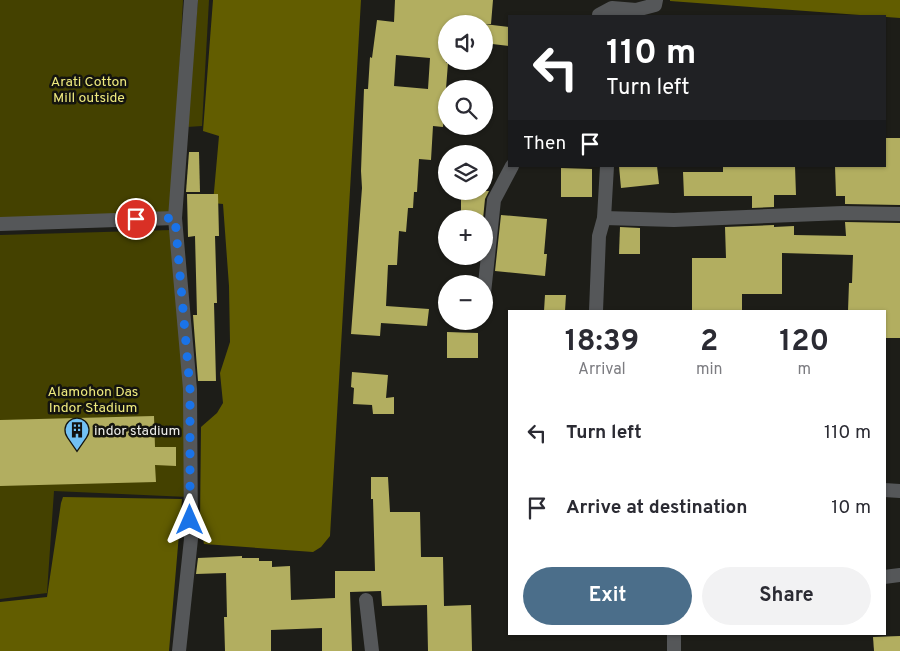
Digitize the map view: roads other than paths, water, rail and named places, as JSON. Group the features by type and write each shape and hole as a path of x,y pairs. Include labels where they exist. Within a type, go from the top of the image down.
{"street":[{"path":"179,651 190,539 190,389 175,218 191,0"},
{"path":"599,15 612,8 636,10 655,5 656,0"},
{"path":"486,275 494,200 511,167"},
{"path":"596,310 599,236 604,218 607,167"},
{"path":"604,218 674,220 842,213 900,214"},
{"path":"0,224 175,218"},
{"path":"886,490 900,491"},
{"path":"886,577 900,575"},
{"path":"366,600 372,651"},
{"path":"674,635 674,651"}],"place":[{"name":"indor stadium","path":"77,451"}],"park label":[{"name":"Arati Cotton Mill outside","path":"89,89"},
{"name":"Alamohon Das Indor Stadium","path":"93,400"}]}
